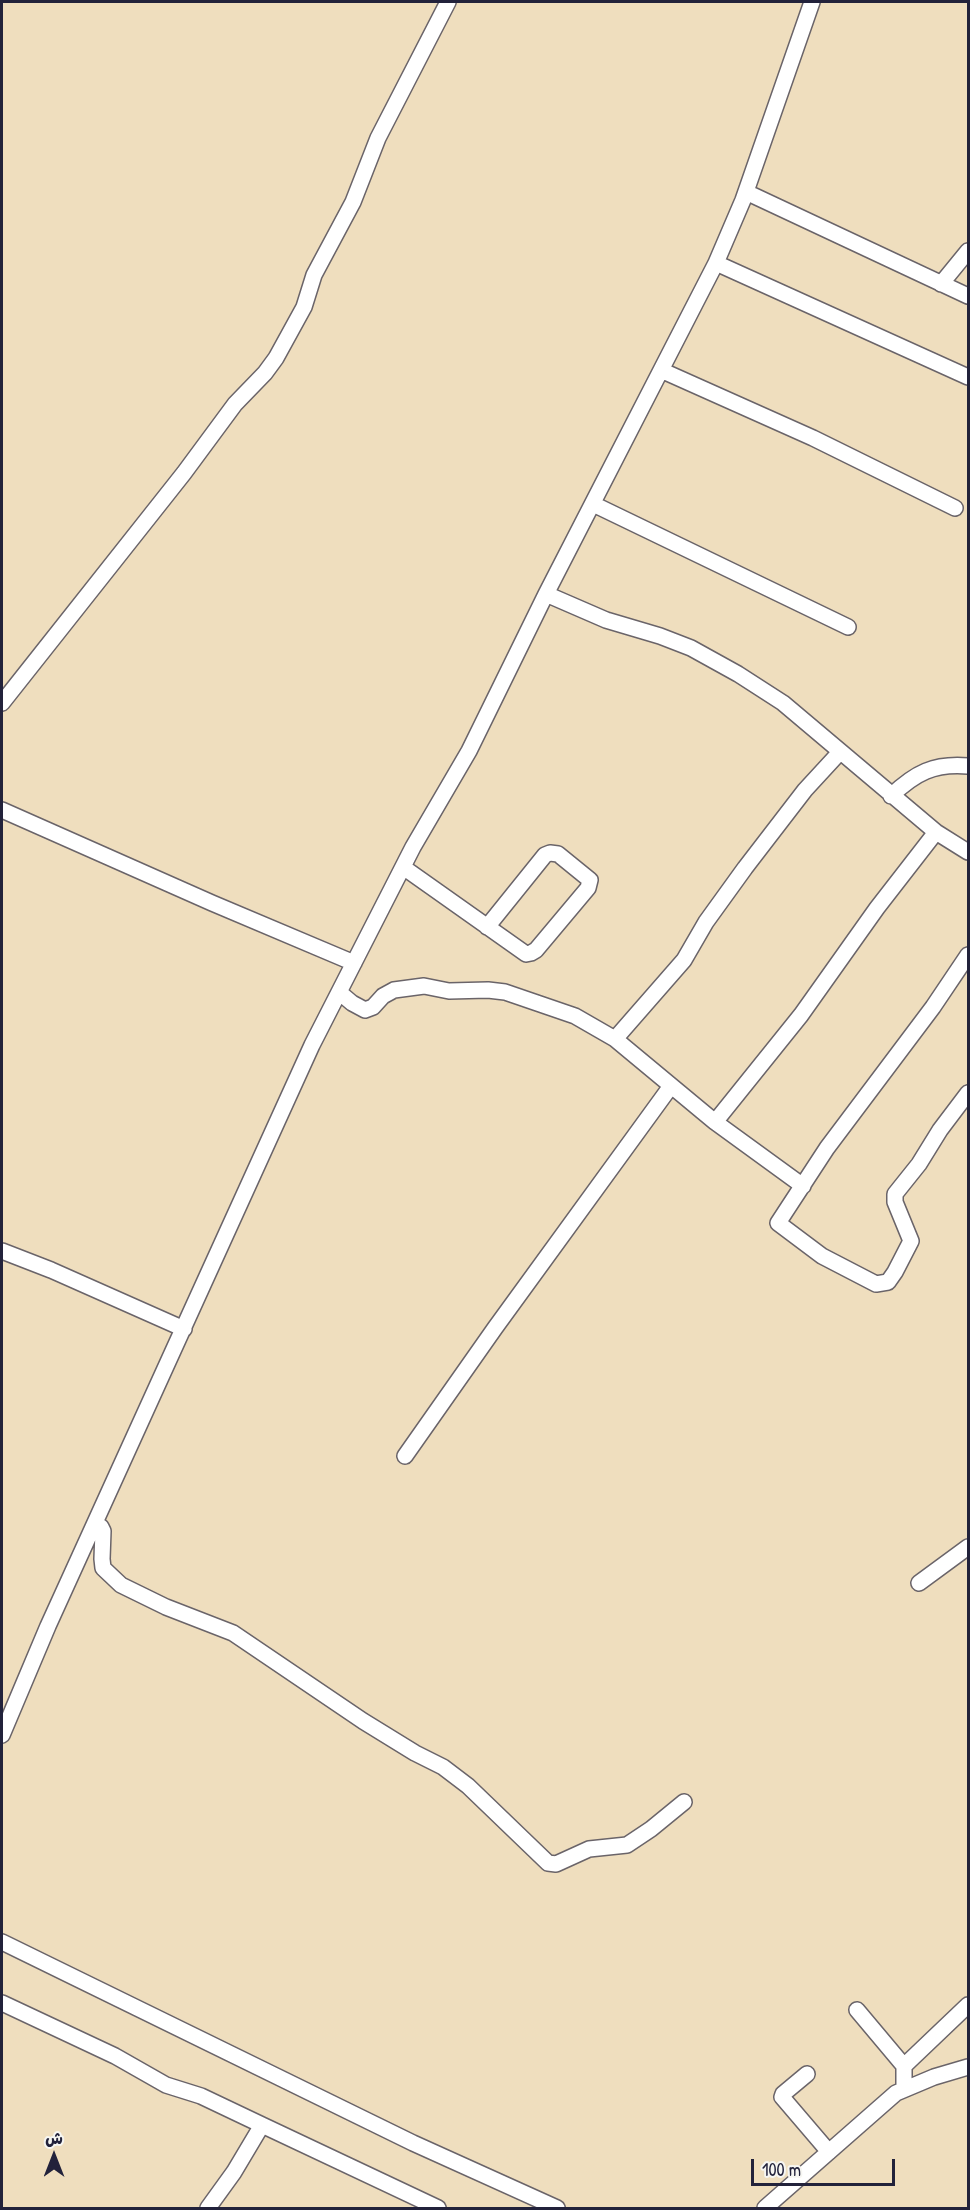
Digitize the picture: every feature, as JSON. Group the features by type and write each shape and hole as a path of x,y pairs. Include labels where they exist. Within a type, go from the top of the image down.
{"street":[{"path":"2,703 50,639 156,509 235,404 276,358 304,307 322,259 348,212 378,138 448,2"},
{"path":"2,1736 48,1626 244,1194 339,992 403,867 469,751 546,594 663,371 716,263 746,192 812,2"},
{"path":"746,192 969,296"},
{"path":"942,284 969,251"},
{"path":"716,263 969,377"},
{"path":"663,371 813,438 956,508"},
{"path":"593,504 848,627"},
{"path":"546,594 606,620 691,648 738,674 783,703 891,796 936,832 969,852"},
{"path":"615,1039 684,960 706,922 745,868 805,790 840,752"},
{"path":"891,796 910,778 922,772 955,765 969,766"},
{"path":"2,810 354,963"},
{"path":"715,1122 801,1015 877,908 936,832"},
{"path":"403,867 525,954 531,953 588,888 590,880 558,854 545,855 488,927"},
{"path":"969,955 933,1007 827,1148 778,1223 822,1256 876,1284 888,1282 911,1241 895,1194 969,1093"},
{"path":"339,992 365,1010 394,990 415,985 449,991 488,990 505,992 575,1016 615,1039 715,1122 803,1186"},
{"path":"405,1456 671,1086"},
{"path":"2,1251 51,1270 184,1329"},
{"path":"95,1523 101,1527 103,1532 103,1568 122,1585 173,1610 232,1633 372,1726 442,1767 468,1786 548,1863 556,1863 590,1849 627,1845 684,1802"},
{"path":"919,1583 969,1547"},
{"path":"2,1942 413,2143 557,2208"},
{"path":"2,2003 115,2056 166,2085 201,2096 438,2208"},
{"path":"904,2066 969,2005"},
{"path":"857,2010 904,2066 904,2089"},
{"path":"765,2208 896,2093 934,2077 969,2067"},
{"path":"807,2074 782,2097 829,2152"},
{"path":"208,2208 234,2172 262,2125"}]}
